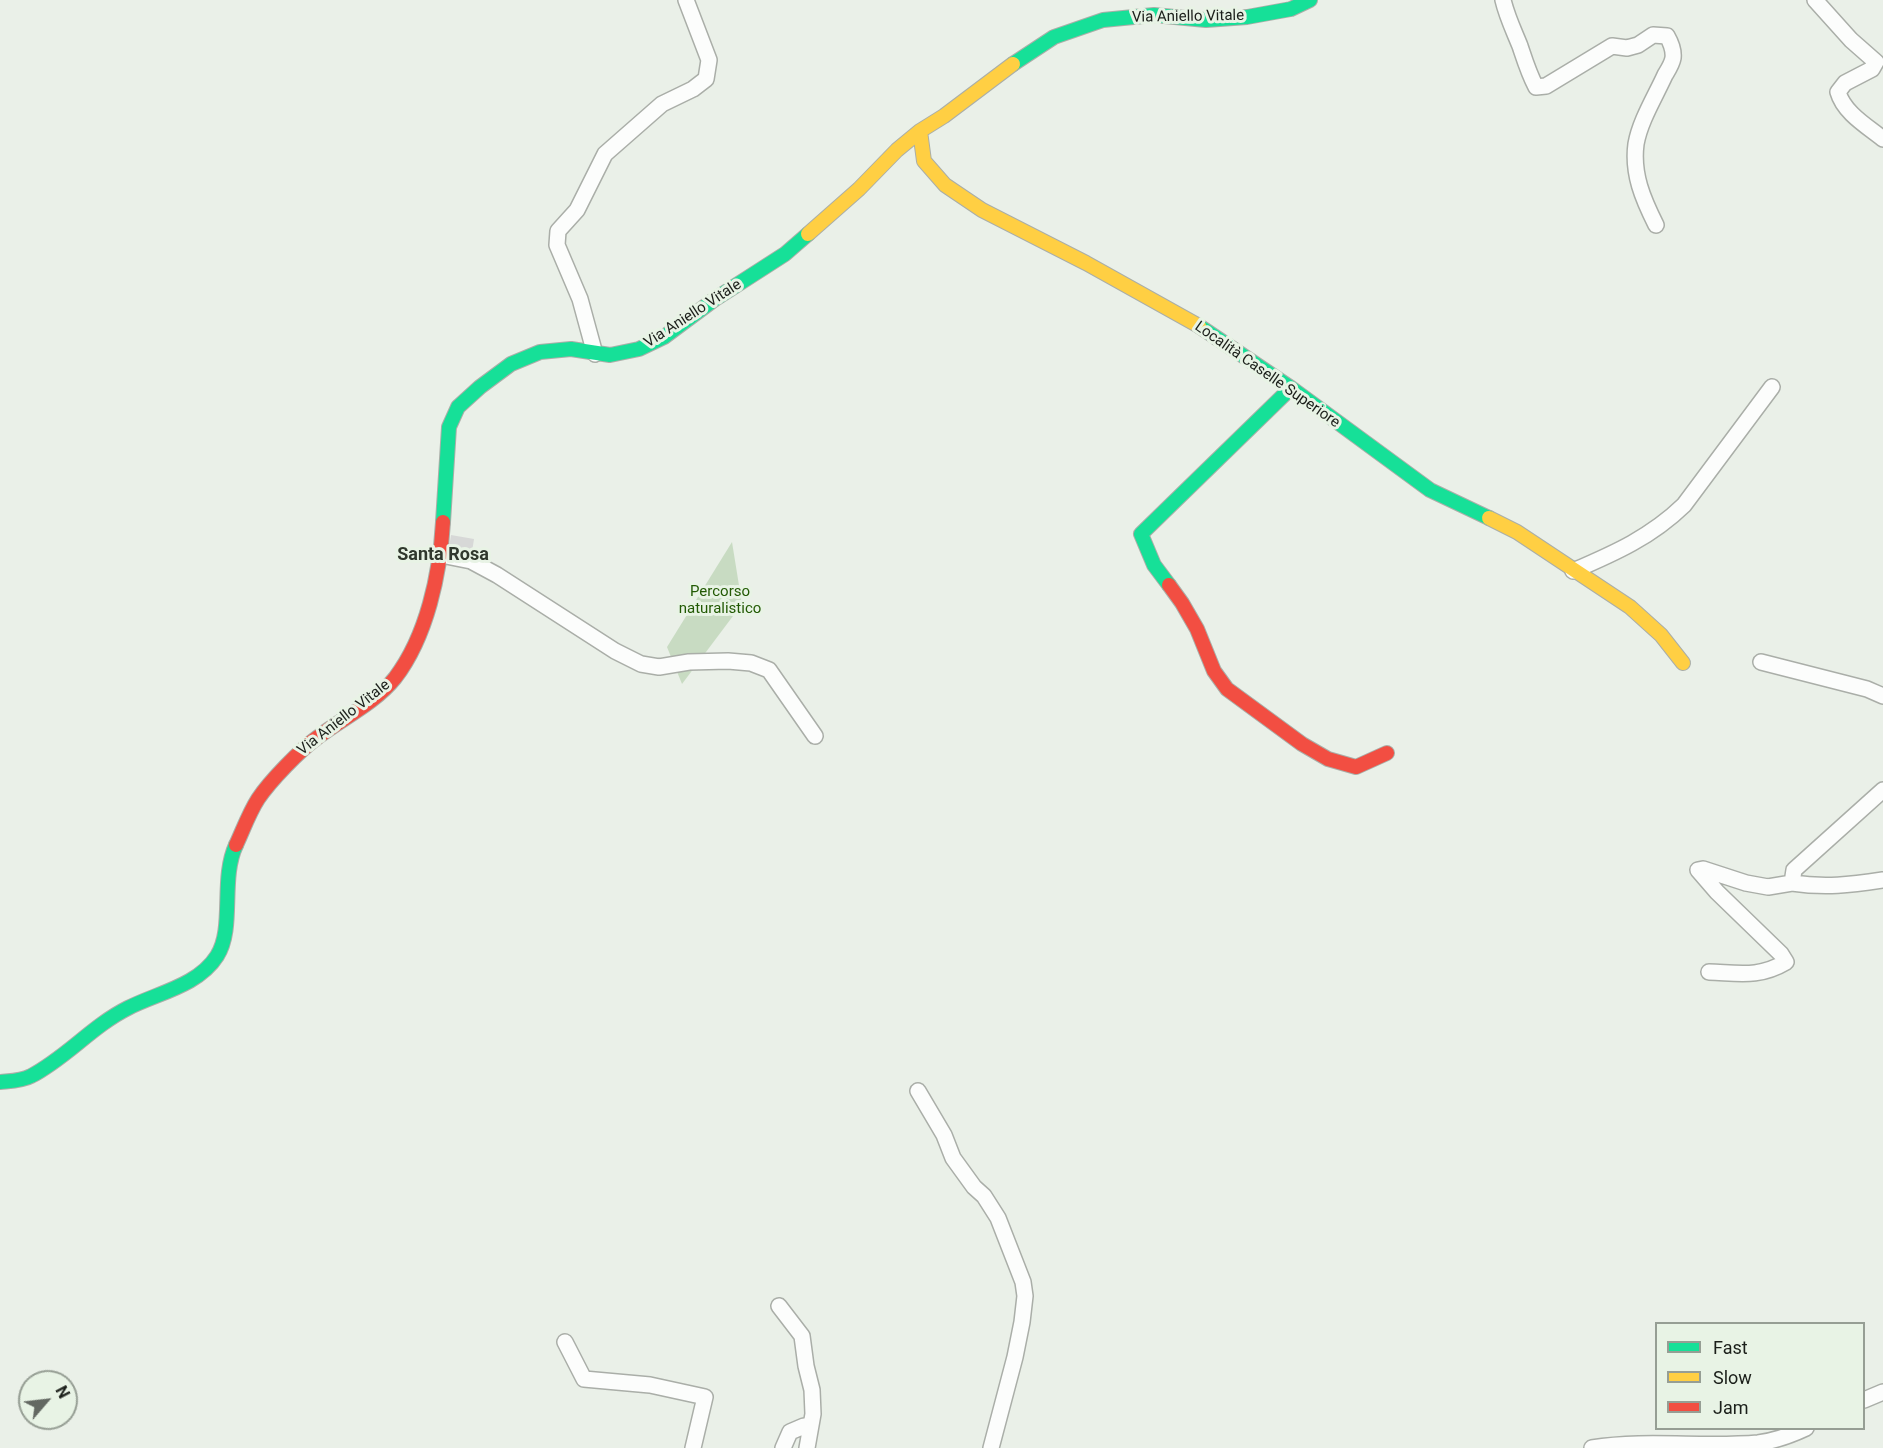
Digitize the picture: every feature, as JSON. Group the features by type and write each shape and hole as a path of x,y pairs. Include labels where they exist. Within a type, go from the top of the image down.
{"street":[{"path":"595,354 580,299 557,245 558,231 577,210 605,154 662,104 693,89 706,79 709,60 686,0"},
{"name":"Via Aniello Vitale","path":"0,1082 28,1078 53,1064 84,1038 126,1009 189,981 206,970 218,955 225,935 227,882 232,854 257,800 276,777 316,738 394,679 410,654 424,624 441,555 449,428 458,407 480,387 511,364 540,352 571,349 595,354 610,354 639,349 663,337 715,299 785,254 920,131 1054,37 1103,20 1154,15 1206,20 1247,17 1290,9 1310,0"},
{"path":"1503,0 1528,73 1536,87 1546,86 1612,46 1627,48 1638,45 1653,35 1667,36 1672,44 1673,58 1636,142 1636,176 1642,197 1656,225"},
{"path":"1815,0 1851,40 1876,62 1872,69 1845,83 1838,92 1840,100 1848,111 1883,140"},
{"name":"Località Caselle Superiore","path":"920,131 924,161 954,191 982,210 1086,263 1211,333 1430,489 1517,532 1644,618 1683,663"},
{"path":"1573,571 1632,545 1674,515 1684,505 1772,387"},
{"path":"1290,388 1141,534 1154,565 1182,603 1197,629 1214,671 1227,688 1302,744 1328,759 1356,767 1387,753"},
{"path":"441,555 471,561 497,575 615,651 641,664 659,667 689,662 728,661 751,663 769,670 815,736"},
{"path":"1761,662 1866,689 1883,696"},
{"path":"1792,883 1794,870 1883,790"},
{"path":"1709,972 1759,974 1786,962 1781,954 1717,892 1698,870 1703,868 1746,884 1768,887 1792,883 1819,887 1883,880"},
{"path":"918,1091 944,1135 953,1158 984,1196 998,1218 1023,1282 1025,1296 1022,1322 991,1448"},
{"path":"779,1306 802,1336 812,1390 813,1414 807,1448"},
{"path":"565,1342 584,1379 650,1385 705,1397 693,1448"},
{"path":"1865,1399 1883,1392"},
{"path":"783,1448 790,1432 804,1426 810,1431"},
{"path":"1592,1448 1633,1444 1759,1443 1802,1430"}],"green space":[{"name":"Percorso naturalistico","path":"732,542 742,604 682,684 667,647"}],"building":[{"path":"451,535 474,539 472,552 449,548"}],"traffic: fast":[{"path":"1013,64 1054,37 1103,20 1154,15 1206,20 1247,17 1291,9 1310,0"},
{"path":"443,522 449,427 458,407 480,387 511,364 540,352 571,349 610,355 639,349 664,337 715,299 785,254 808,234"},
{"path":"1199,326 1291,388 1430,490 1489,518"},
{"path":"1169,585 1154,565 1141,534 1291,388"},
{"path":"0,1082 20,1080 44,1069 115,1015 188,982 209,966 217,956 225,932 229,873 236,845"}],"traffic: slow":[{"path":"808,234 859,189 897,150 1013,64"},
{"path":"920,131 924,161 945,185 982,210 1086,263 1199,326"},
{"path":"1489,518 1517,532 1630,607 1661,635 1683,663"}],"traffic: jam":[{"path":"236,845 255,804 278,775 311,743 387,687 406,661 416,643 430,604 439,562 443,522"},
{"path":"1169,585 1197,629 1214,671 1227,689 1302,744 1328,759 1356,767 1387,753"}],"district":[{"name":"Santa Rosa","path":"443,555"}]}
